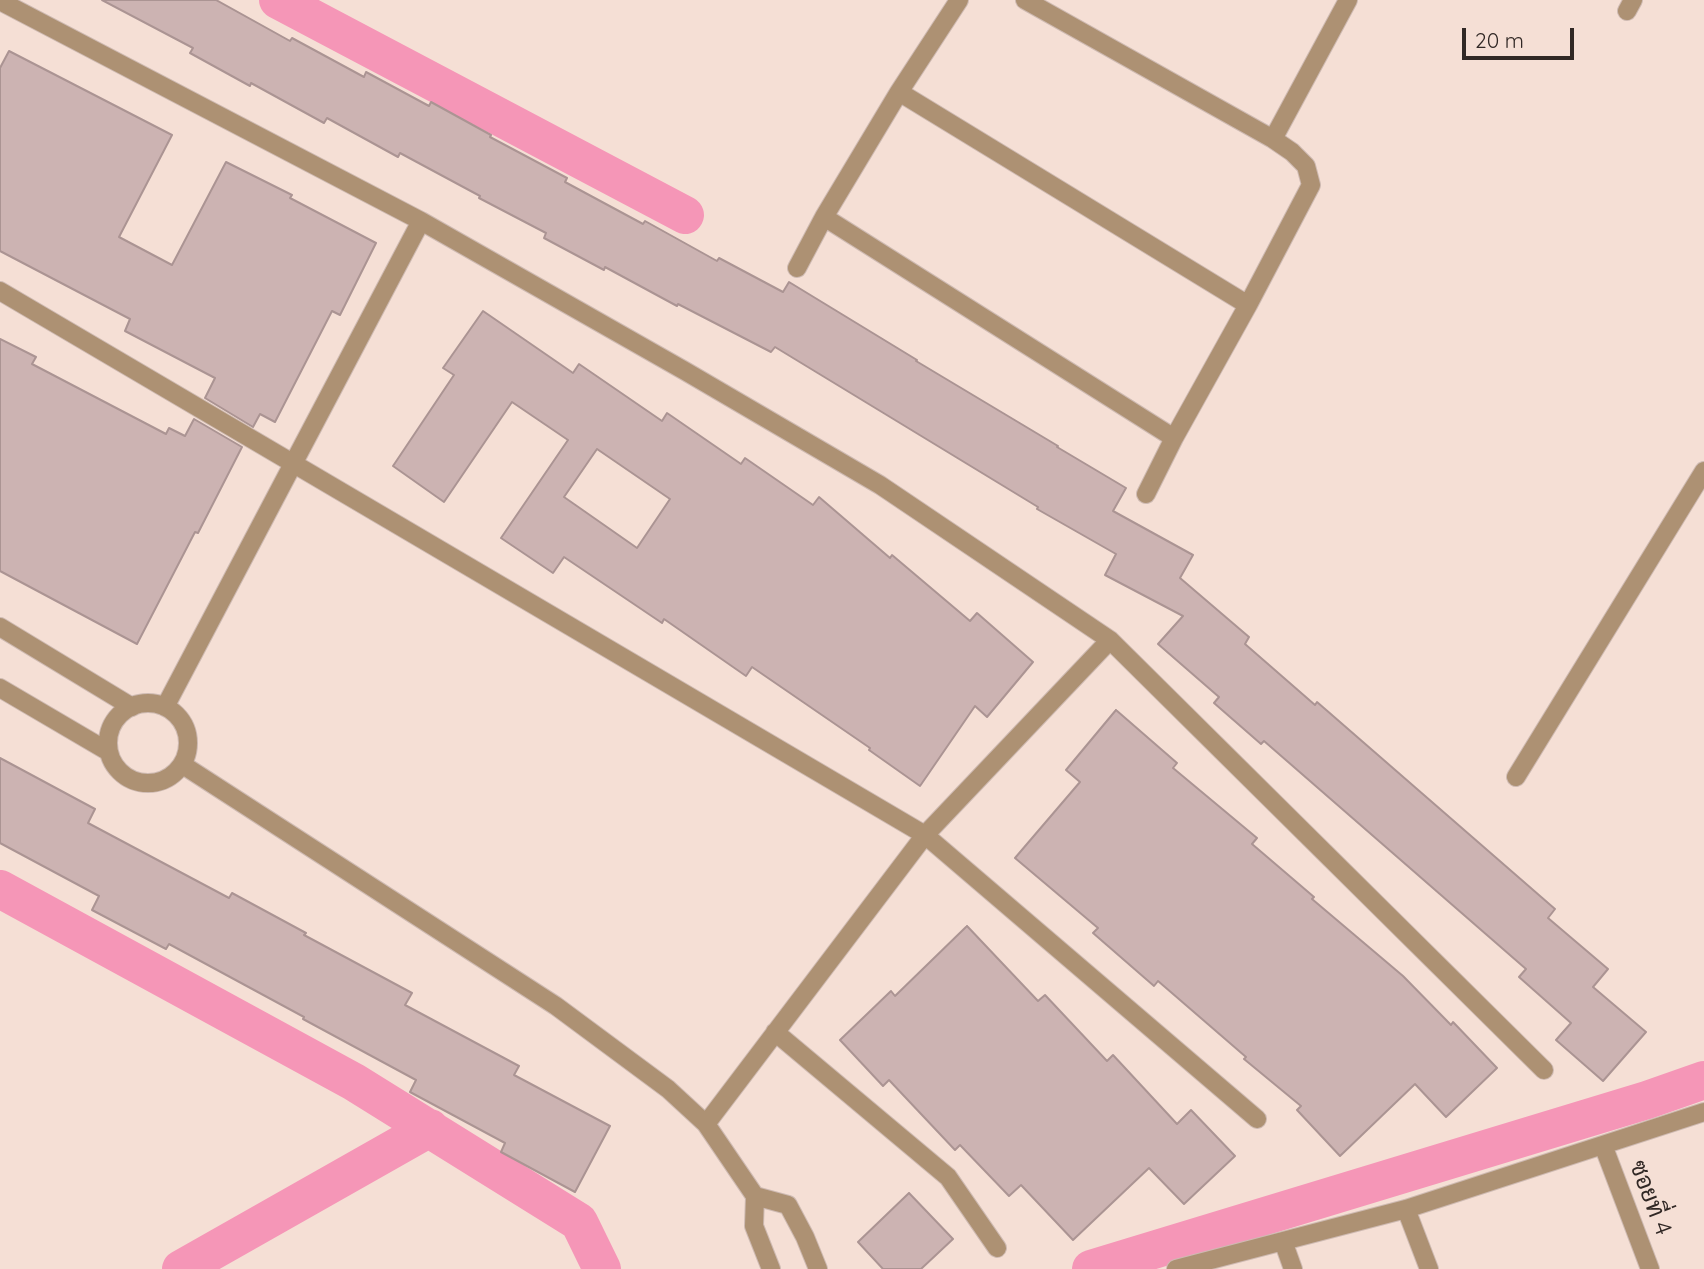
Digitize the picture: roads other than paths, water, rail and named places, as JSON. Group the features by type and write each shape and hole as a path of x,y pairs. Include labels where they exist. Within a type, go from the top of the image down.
{"street":[{"path":"797,268 824,217 899,92 959,0"},
{"path":"1025,0 1273,139 1306,166 1311,185 1146,494"},
{"path":"1273,139 1348,0"},
{"path":"0,1 421,221 685,371 880,485 1110,640 1545,1070"},
{"path":"899,92 1248,305"},
{"path":"824,217 1174,438"},
{"path":"165,707 421,221"},
{"path":"0,291 925,835 1256,1119"},
{"path":"1516,777 1704,471"},
{"path":"0,627 131,707"},
{"path":"706,1124 925,835 1110,640"},
{"path":"0,688 109,752"},
{"path":"152,703 165,707 176,714 184,725 188,751 183,765 162,781 134,781 122,774 114,764 108,740 111,727 118,716 131,707 152,703"},
{"path":"183,765 556,1006 668,1089 706,1124 755,1196 754,1226 771,1269"},
{"path":"775,1032 948,1177 997,1248"},
{"path":"1177,1269 1406,1209 1704,1112"},
{"name":"ซอยที่ 4","path":"1603,1145 1650,1269"},
{"path":"755,1196 788,1205 818,1269"},
{"path":"1406,1209 1429,1269"},
{"path":"1283,1241 1293,1269"}],"waterway":[{"path":"278,0 685,215"},
{"path":"0,889 354,1082 579,1222 602,1269"},
{"path":"1091,1269 1647,1100 1704,1080"},
{"path":"181,1269 430,1128"}]}
